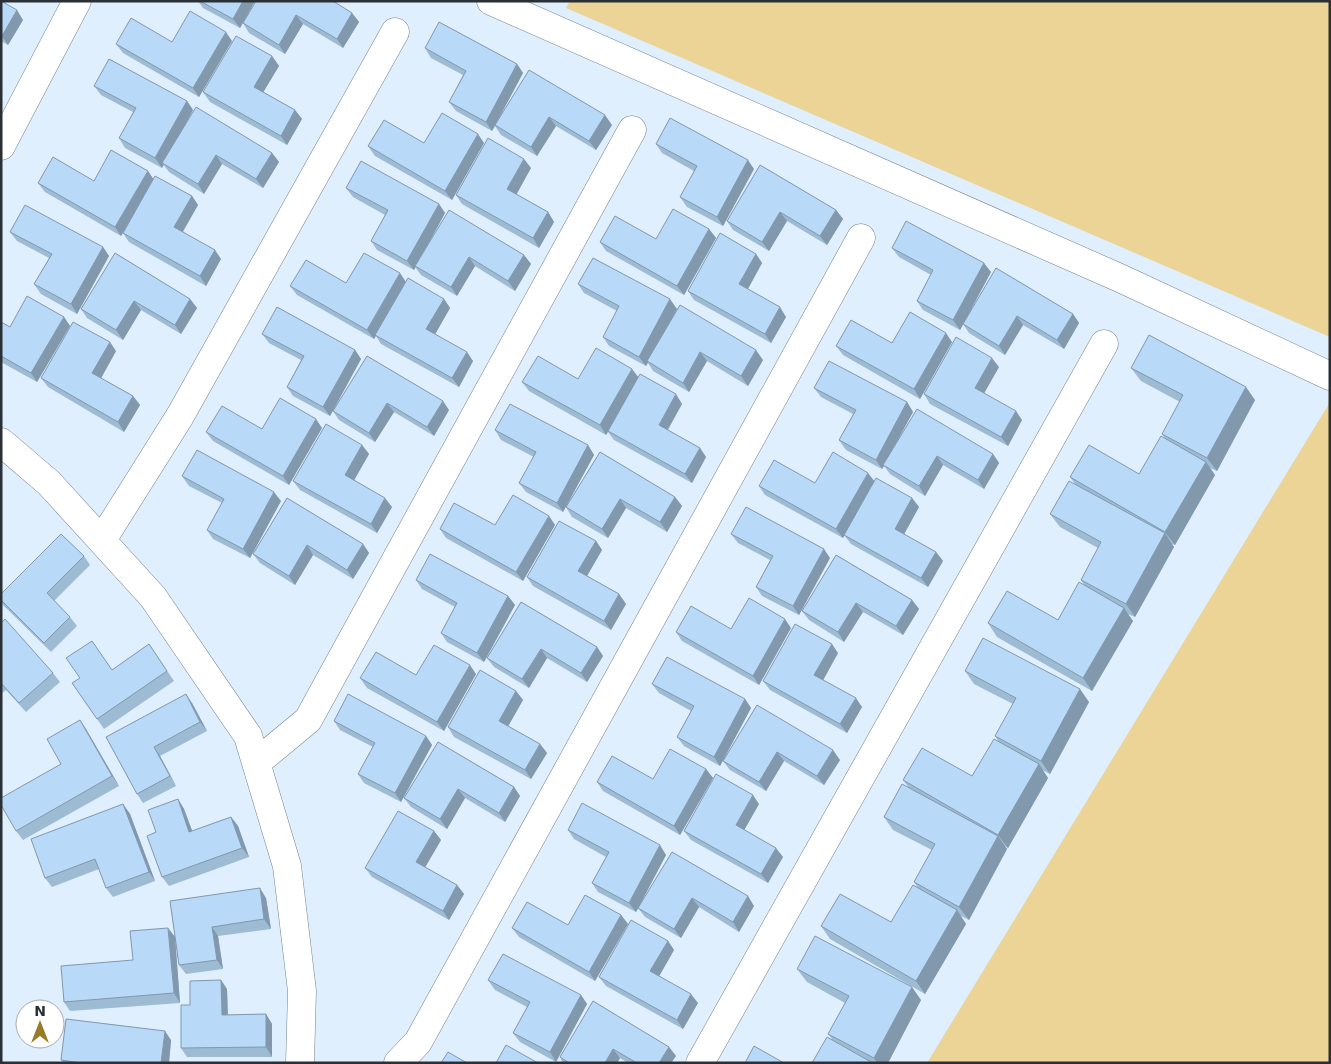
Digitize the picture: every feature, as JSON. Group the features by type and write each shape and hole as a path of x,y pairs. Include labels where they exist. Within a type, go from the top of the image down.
{"street":[{"path":"1,146 77,1"},
{"path":"491,1 1122,279 1330,376"},
{"path":"102,540 180,416 396,32"},
{"path":"256,763 308,720 632,130"},
{"path":"398,1063 418,1042 861,238"},
{"path":"700,1063 1104,344"},
{"path":"1,442 49,483 159,605 248,736 287,866 302,991 300,1063"}],"shaded area":[{"path":"570,1 1330,1 1330,337 566,8"},
{"path":"1330,402 1330,1063 927,1063"}],"building":[{"path":"1,1 17,10 2,36 1,36"},
{"path":"200,1 243,1 233,19"},
{"path":"256,1 333,1 352,13 337,39 296,15 279,45 243,23"},
{"path":"190,11 226,32 193,88 116,44 131,18 172,42"},
{"path":"439,22 517,64 486,122 449,102 466,71 425,48"},
{"path":"236,36 272,56 254,87 295,110 281,136 203,92"},
{"path":"109,59 187,101 155,158 119,138 136,108 94,86"},
{"path":"529,70 605,115 589,141 549,117 531,147 495,125"},
{"path":"196,107 272,153 256,179 216,155 198,184 162,163"},
{"path":"442,113 478,134 445,191 368,146 384,120 424,143"},
{"path":"670,118 748,160 717,217 680,197 697,166 656,144"},
{"path":"488,138 524,159 507,189 548,212 533,238 456,195"},
{"path":"111,150 148,171 115,227 38,183 53,157 94,181"},
{"path":"361,161 439,204 407,261 371,241 388,210 346,188"},
{"path":"760,165 836,210 820,236 780,212 762,242 727,221"},
{"path":"155,176 192,196 174,227 215,250 200,276 123,233"},
{"path":"25,205 103,247 71,304 34,284 52,254 10,232"},
{"path":"673,209 709,229 677,286 600,242 615,216 656,239"},
{"path":"449,210 524,255 508,281 469,257 451,287 415,266"},
{"path":"906,221 984,263 953,320 917,301 933,270 892,248"},
{"path":"720,233 756,254 739,284 780,307 765,334 688,291"},
{"path":"115,253 190,299 175,325 134,301 116,330 81,309"},
{"path":"364,253 400,273 367,330 290,286 306,260 346,283"},
{"path":"593,258 670,299 639,357 603,337 619,306 578,284"},
{"path":"996,268 1073,314 1057,340 1017,316 999,346 963,324"},
{"path":"408,278 444,299 426,329 467,352 452,378 375,335"},
{"path":"27,296 64,317 31,373 1,356 1,322 10,327"},
{"path":"680,305 756,350 741,376 700,352 683,383 647,361"},
{"path":"277,307 355,350 323,407 287,387 304,356 262,334"},
{"path":"910,312 946,333 914,389 836,346 851,320 892,343"},
{"path":"73,322 110,342 92,373 133,396 118,422 41,378"},
{"path":"1149,335 1246,387 1207,458 1162,434 1183,395 1131,368"},
{"path":"956,337 992,358 975,388 1016,411 1001,437 924,394"},
{"path":"596,348 632,369 600,425 522,382 538,356 578,379"},
{"path":"367,356 443,401 427,427 387,403 369,433 333,411"},
{"path":"829,361 907,402 876,460 839,440 856,410 814,388"},
{"path":"640,374 676,394 659,425 700,448 685,474 608,431"},
{"path":"280,398 316,419 283,476 206,432 222,406 262,429"},
{"path":"510,404 588,445 557,503 519,483 536,452 495,430"},
{"path":"917,409 993,454 978,480 937,456 919,486 883,465"},
{"path":"326,424 362,445 345,475 385,498 371,524 293,481"},
{"path":"1161,436 1206,462 1165,532 1070,477 1089,445 1139,474"},
{"path":"197,450 274,492 243,549 207,530 224,499 182,476"},
{"path":"600,452 675,497 660,522 620,499 602,529 566,507"},
{"path":"833,452 868,473 836,529 759,486 774,460 815,483"},
{"path":"876,478 912,498 895,529 936,552 921,578 844,535"},
{"path":"1069,481 1165,533 1126,604 1081,580 1101,542 1050,514"},
{"path":"513,495 549,516 516,572 440,529 454,503 495,525"},
{"path":"287,498 363,544 347,570 307,545 289,576 253,554"},
{"path":"746,507 824,549 793,606 756,587 773,556 731,534"},
{"path":"559,521 596,541 578,571 619,594 604,621 527,577"},
{"path":"61,534 84,556 47,593 70,617 44,643 1,600 1,594"},
{"path":"430,554 508,596 477,653 441,633 457,603 416,580"},
{"path":"836,555 912,600 896,626 856,603 838,632 802,611"},
{"path":"1079,582 1124,608 1083,678 988,623 1007,591 1058,620"},
{"path":"749,598 785,619 753,676 676,632 691,606 731,629"},
{"path":"521,602 597,647 581,673 541,649 522,679 487,658"},
{"path":"5,619 53,673 19,703 1,683 1,623"},
{"path":"795,624 832,644 814,675 856,698 840,724 763,681"},
{"path":"983,638 1080,689 1041,761 995,736 1016,698 965,671"},
{"path":"92,641 112,670 149,644 167,671 97,719 72,683 80,678 66,658"},
{"path":"434,645 470,665 437,722 360,678 376,652 416,675"},
{"path":"667,657 745,699 714,757 677,737 694,706 652,684"},
{"path":"480,670 516,691 499,721 540,744 525,770 448,727"},
{"path":"186,694 200,722 154,747 170,776 137,794 106,737"},
{"path":"348,694 426,736 395,793 358,774 375,743 334,721"},
{"path":"757,705 833,750 817,776 777,752 759,782 723,761"},
{"path":"80,720 112,776 16,831 1,805 1,798 61,764 47,739"},
{"path":"994,739 1039,764 998,835 903,780 922,748 972,776"},
{"path":"438,742 514,787 499,813 458,789 440,819 404,798"},
{"path":"670,749 706,769 674,826 597,782 612,756 653,779"},
{"path":"716,774 753,795 736,825 776,848 761,874 684,831"},
{"path":"902,784 998,836 959,907 914,882 935,844 884,817"},
{"path":"178,799 189,832 231,817 242,848 162,877 147,836 156,832 148,810"},
{"path":"582,803 660,845 629,903 592,883 609,852 568,830"},
{"path":"123,804 149,872 106,888 95,859 45,878 31,839"},
{"path":"398,811 434,831 416,862 457,885 443,911 365,868"},
{"path":"672,852 748,896 733,922 692,898 674,929 638,908"},
{"path":"913,885 957,910 916,981 821,926 840,894 891,922"},
{"path":"260,888 264,919 212,927 217,960 179,965 170,901"},
{"path":"585,895 621,915 589,972 512,928 527,902 568,925"},
{"path":"631,920 668,941 650,971 691,994 677,1020 599,977"},
{"path":"168,928 174,993 65,1002 61,966 133,960 130,931"},
{"path":"815,936 912,987 874,1058 828,1034 849,996 797,969"},
{"path":"503,954 581,995 550,1052 513,1033 530,1002 488,980"},
{"path":"221,980 222,1015 266,1014 266,1047 181,1048 181,1005 190,1005 190,981"},
{"path":"593,1001 669,1047 659,1063 637,1063 613,1049 605,1063 569,1063 560,1057"},
{"path":"66,1019 165,1031 161,1063 81,1063 61,1060 62,1049 65,1049"},
{"path":"827,1037 871,1062 871,1063 812,1063"},
{"path":"506,1045 538,1063 496,1063"},
{"path":"754,1046 784,1063 745,1063"},
{"path":"448,1052 467,1063 441,1063"}]}
